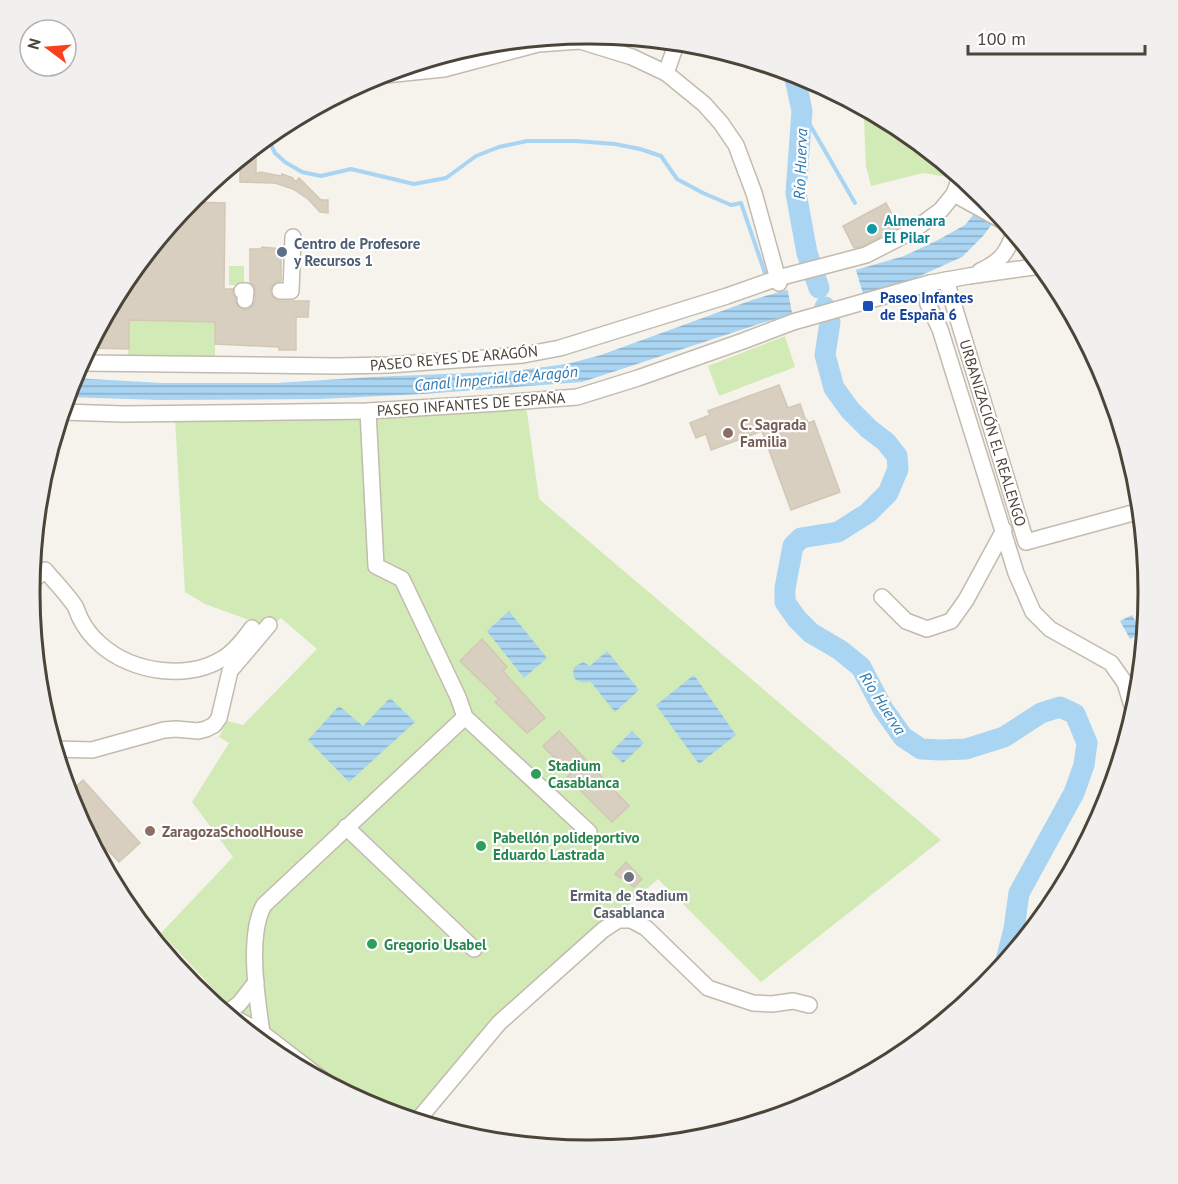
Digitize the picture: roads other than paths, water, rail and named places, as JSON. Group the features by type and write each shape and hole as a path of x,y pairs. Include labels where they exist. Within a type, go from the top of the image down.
{"street":[{"path":"596,44 632,57 666,73 704,104 721,123 736,145 781,279"},
{"path":"417,72 444,69 526,47"},
{"path":"666,73 674,50"},
{"name":"PASEO REYES DE ARAGÓN","path":"91,363 339,366 422,363 523,355 560,348 866,255 911,232 941,210 954,194 957,186"},
{"path":"954,194 983,210"},
{"path":"280,291 291,291 292,237"},
{"name":"PASEO INFANTES DE ESPAÑA","path":"969,276 1003,257 1011,242"},
{"name":"PASEO INFANTES DE ESPAÑA","path":"71,412 124,414 403,410 577,397 659,371 793,322 930,283 1031,267"},
{"name":"URBANIZACIÓN EL REALENGO","path":"946,280 1026,542 1132,513"},
{"path":"930,283 928,304 940,329 1016,573 1033,612 1050,629 1111,663 1125,683 1128,693"},
{"path":"368,411 376,566 402,579 458,697 465,717 589,831"},
{"path":"882,597 906,621 927,629 951,621 966,600 1004,530"},
{"path":"41,573 45,570 76,608 84,625 99,643 138,666 172,672 228,664 269,625"},
{"path":"64,749 92,750 164,730 198,731 214,725 219,718 228,664 252,628"},
{"path":"262,1032 256,982 256,935 260,913 264,905 465,717"},
{"path":"346,827 474,949"},
{"path":"423,1114 499,1023 603,930 618,920 631,920 646,928 708,988 753,1003 772,1004 793,1001 809,1005"},
{"path":"232,1008 239,1004 256,982"}],"water":[{"name":"Canal Imperial de Aragón","path":"980,207 994,222 962,257 913,279 759,324 582,382 320,399 159,400 77,397 84,379 163,383 276,383 513,371 567,364 601,355 752,300 904,256 965,225"},
{"path":"509,611 547,658 524,678 487,631"},
{"path":"1132,615 1136,623 1135,636 1130,639 1120,621"},
{"path":"607,651 639,690 615,712 590,681 579,681 573,674 574,667 583,662 590,666"},
{"path":"694,675 736,735 699,764 656,705"},
{"path":"390,698 415,722 349,782 308,740 339,706 363,726"},
{"path":"632,731 644,743 623,763 611,752"}],"waterway":[{"name":"Río Huerva","path":"796,84 802,111 796,193 807,253 819,288"},
{"path":"802,111 855,203"},
{"path":"271,145 275,153 285,162 302,172 321,176 351,169 414,184 446,178 476,156 499,147 527,141 576,141 615,144 640,149 661,156 677,179 703,193 731,205 741,203 765,273"},
{"name":"Río Huerva","path":"825,307 830,322 825,355 834,388 850,410 886,442 897,456 898,469 888,493 868,513 838,532 801,538 793,546 785,588 785,602 811,633 840,650 861,667 883,709 903,737 921,749 966,749 1004,737 1041,713 1060,707 1075,714 1087,743 1084,765 1074,793 1019,893 1011,942"}],"place":[{"name":"Almenara El Pilar","path":"872,229"},
{"name":"Centro de Profesore y Recursos 1","path":"282,252"},
{"name":"Paseo Infantes de España 6","path":"868,306"},
{"name":"C. Sagrada Familia","path":"728,433"},
{"name":"Stadium Casablanca","path":"536,774"},
{"name":"ZaragozaSchoolHouse","path":"150,831"},
{"name":"Pabellón polideportivo Eduardo Lastrada","path":"481,846"},
{"name":"Ermita de Stadium Casablanca","path":"629,877"},
{"name":"Gregorio Usabel","path":"372,944"}]}
